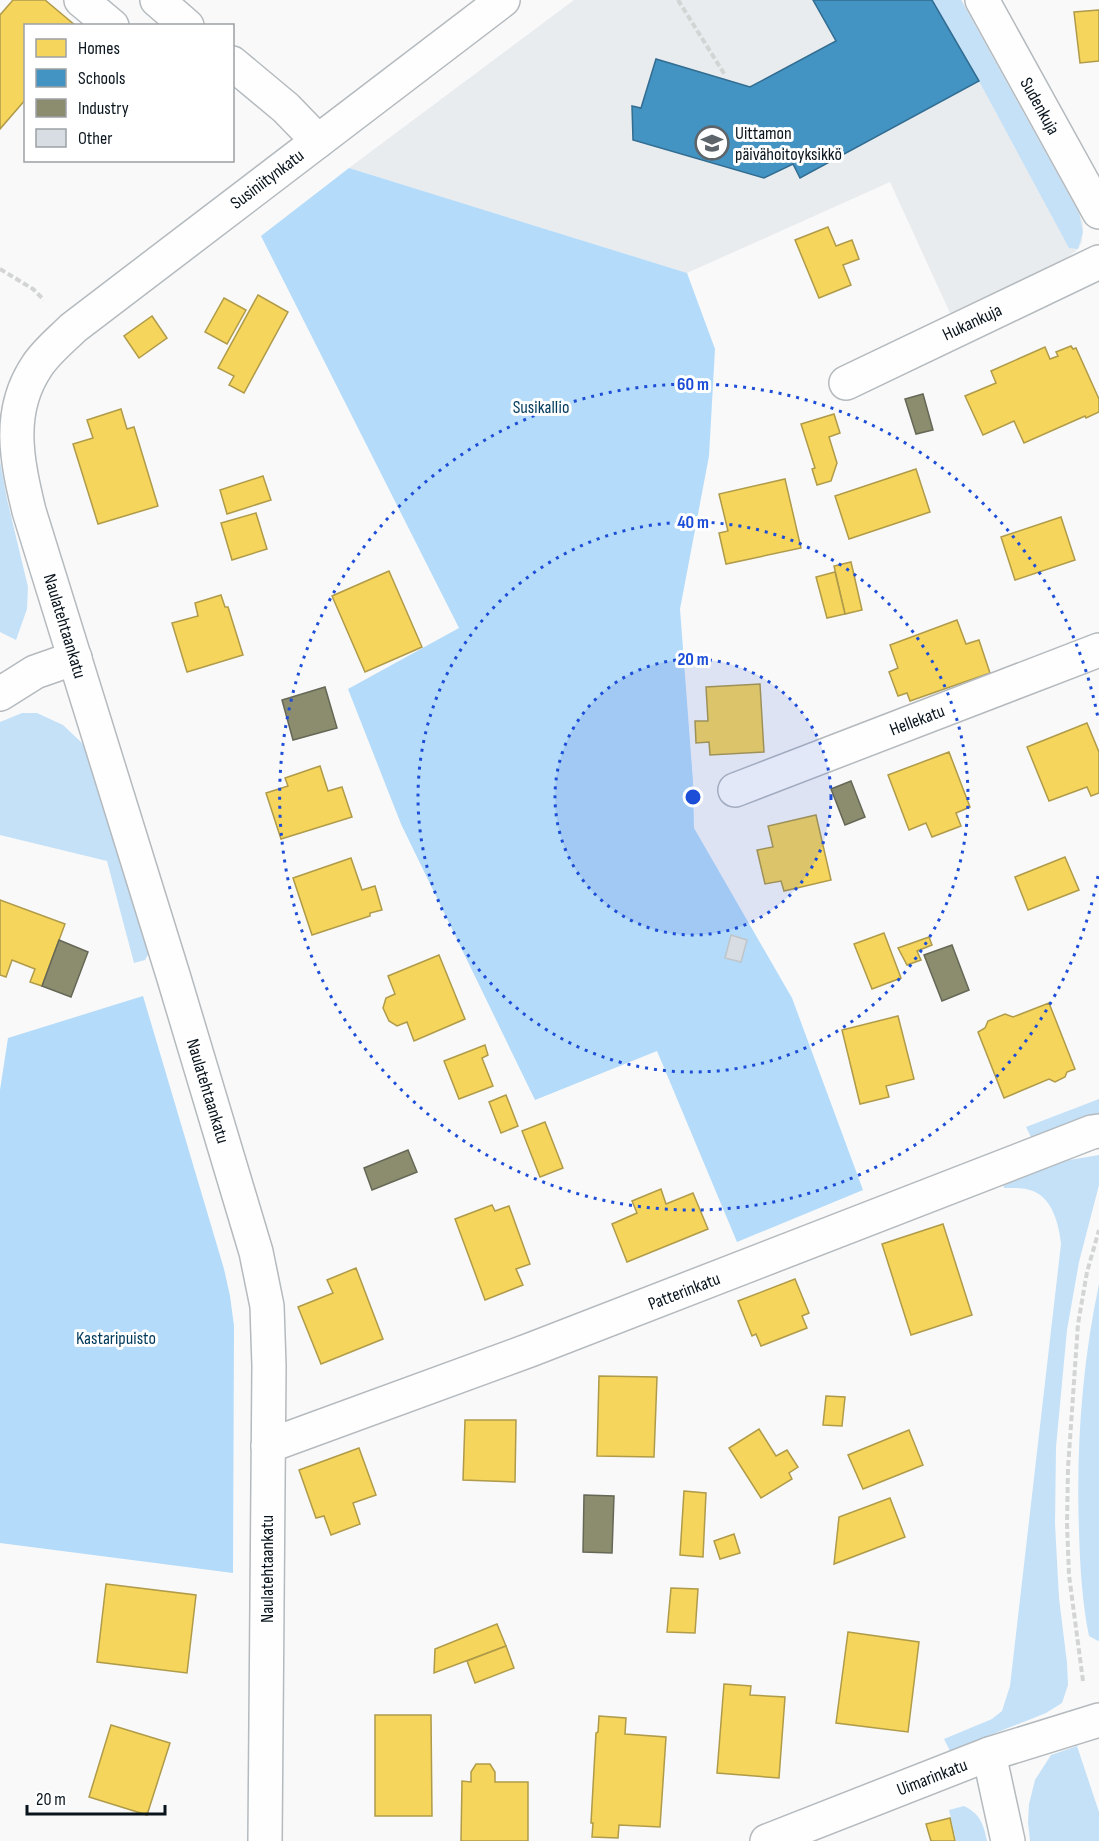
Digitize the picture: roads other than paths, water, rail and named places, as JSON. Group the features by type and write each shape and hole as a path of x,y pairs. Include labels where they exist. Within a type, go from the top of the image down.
{"street":[{"path":"81,0 110,24"},
{"path":"157,0 185,24"},
{"name":"Susiniitynkatu","path":"38,365 73,328 503,0"},
{"name":"Sudenkuja","path":"982,0 1099,212"},
{"path":"234,65 286,108 318,141"},
{"path":"234,93 286,108"},
{"name":"Hukankuja","path":"846,383 1099,262"},
{"name":"Naulatehtaankatu","path":"38,365 27,386 20,408 16,442 19,469 29,511 256,1252 267,1306 269,1366 265,1841"},
{"name":"Hellekatu","path":"735,790 1099,650"},
{"path":"0,694 35,672 75,658"},
{"name":"Patterinkatu","path":"268,1446 530,1350 1099,1131"},
{"name":"Uimarinkatu","path":"767,1841 989,1754 1094,1721"},
{"path":"989,1754 1008,1841"}],"place":[{"name":"Uittamon päivähoitoyksikkö","path":"712,143"}],"park label":[{"name":"Susikallio","path":"541,407"},
{"name":"Kastaripuisto","path":"116,1338"}]}
